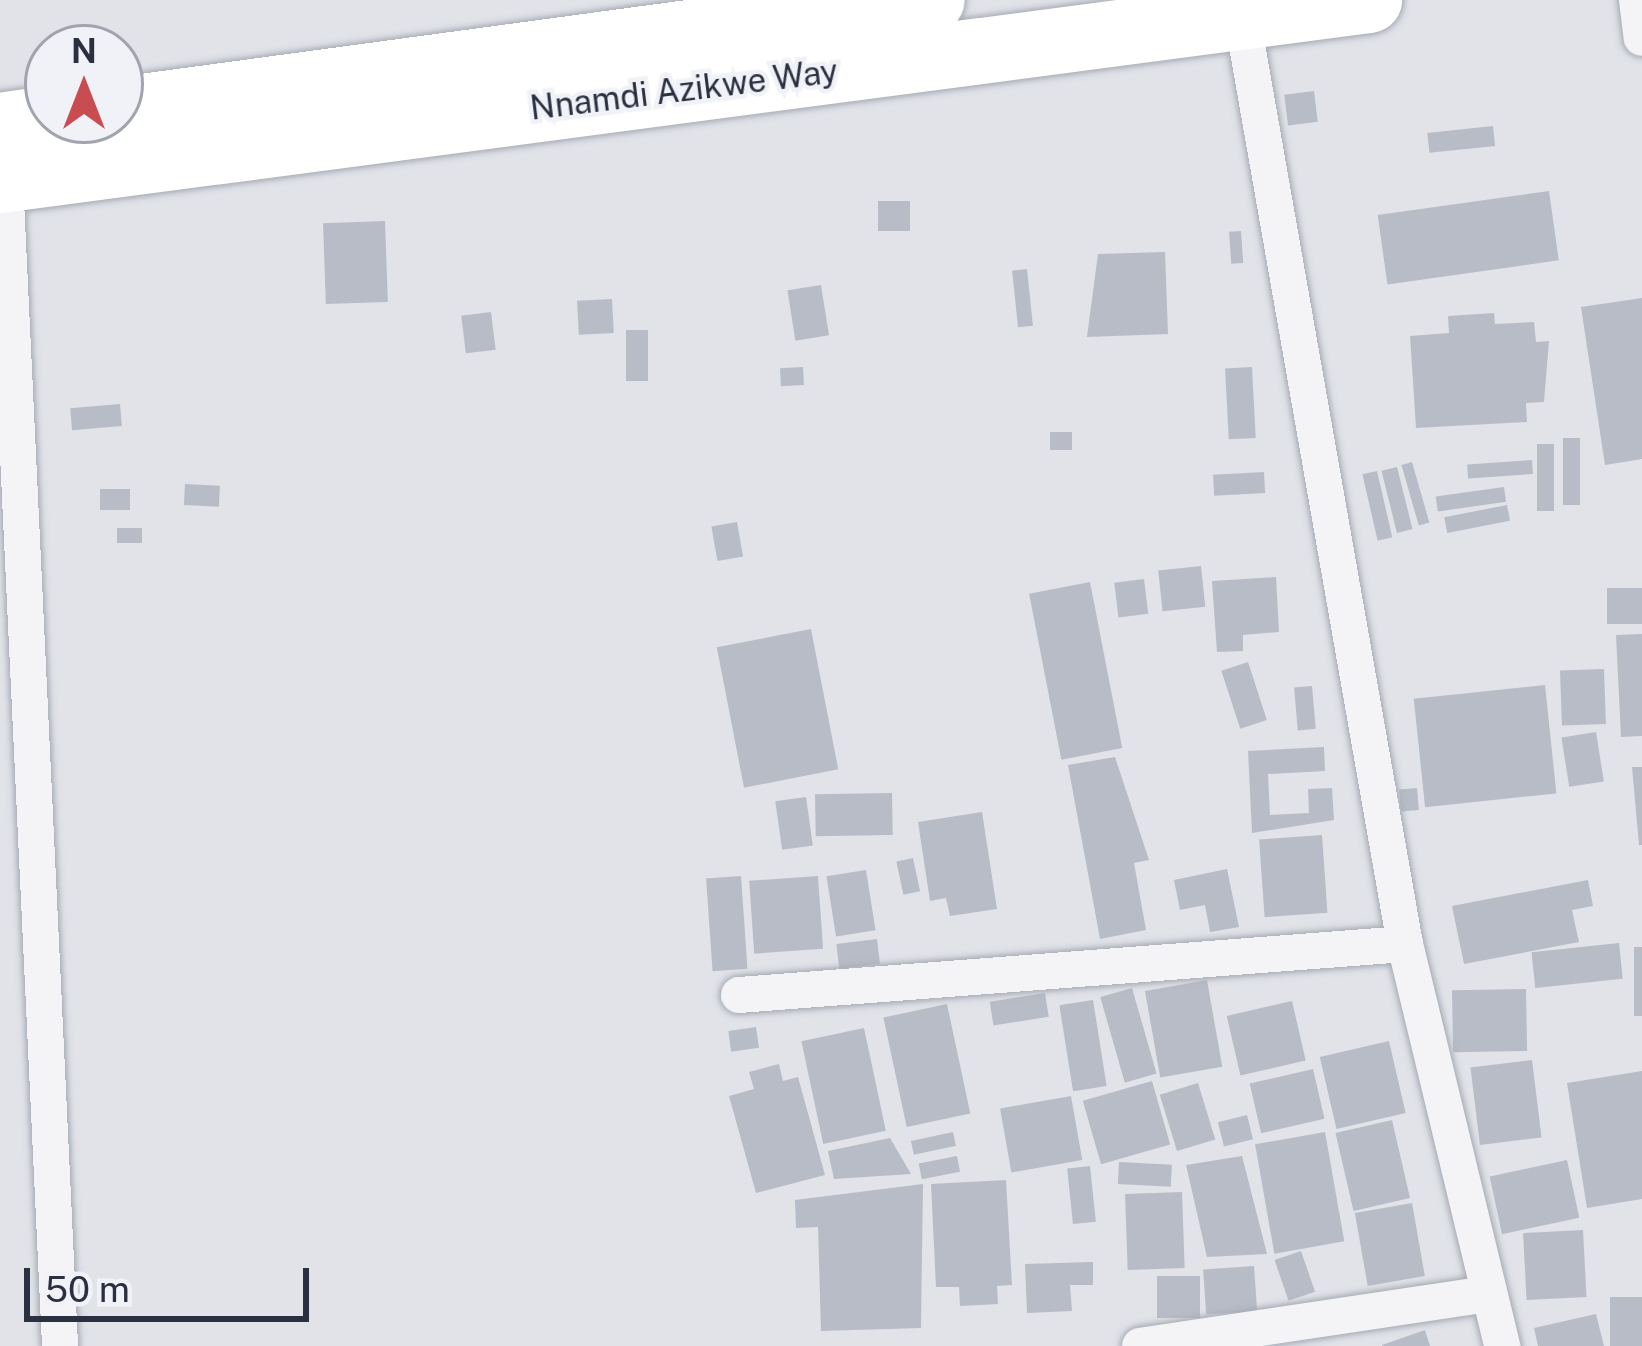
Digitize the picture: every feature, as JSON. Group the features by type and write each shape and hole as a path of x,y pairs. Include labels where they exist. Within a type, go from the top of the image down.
{"highway":[{"name":"Nnamdi Azikwe Way","path":"144,107 932,0"},
{"name":"Nnamdi Azikwe Way","path":"2,162 1369,0"},
{"path":"2,162 24,141"}],"street":[{"path":"1637,0 1642,38"},
{"path":"1242,17 1406,944 1502,1346"},
{"path":"2,162 60,1346"},
{"path":"740,995 1406,944"},
{"path":"1140,1346 1489,1294"}],"building":[{"path":"1314,91 1318,122 1288,125 1284,95"},
{"path":"1493,126 1495,146 1429,153 1427,133"},
{"path":"1549,191 1559,260 1387,284 1378,215"},
{"path":"878,201 910,201 910,231 878,231"},
{"path":"385,221 388,302 326,304 323,223"},
{"path":"1241,231 1243,263 1231,264 1229,232"},
{"path":"1165,252 1168,334 1087,337 1098,254"},
{"path":"1027,269 1033,326 1018,327 1012,271"},
{"path":"821,285 829,335 795,341 787,290"},
{"path":"1642,298 1642,459 1605,465 1581,307"},
{"path":"612,299 614,333 579,335 577,301"},
{"path":"491,312 496,350 466,353 461,316"},
{"path":"1494,313 1495,324 1534,322 1536,342 1549,341 1544,402 1526,403 1527,422 1416,428 1410,336 1449,333 1448,316"},
{"path":"626,330 648,330 648,381 626,381"},
{"path":"803,367 804,385 781,386 780,368"},
{"path":"1252,367 1256,438 1229,439 1225,368"},
{"path":"120,404 122,426 72,430 70,408"},
{"path":"1050,432 1072,432 1072,450 1050,450"},
{"path":"1563,438 1580,438 1580,505 1563,505"},
{"path":"1537,444 1554,444 1554,511 1537,511"},
{"path":"1532,460 1533,474 1468,479 1467,465"},
{"path":"1412,462 1429,523 1419,526 1401,465"},
{"path":"1397,467 1412,529 1397,533 1381,471"},
{"path":"1377,471 1392,537 1378,541 1362,474"},
{"path":"1264,472 1265,493 1214,496 1213,475"},
{"path":"185,484 220,486 219,507 184,505"},
{"path":"1504,487 1506,502 1438,511 1436,497"},
{"path":"100,489 130,489 130,510 100,510"},
{"path":"1507,505 1510,521 1447,533 1444,517"},
{"path":"737,522 743,556 717,561 711,527"},
{"path":"117,528 142,528 142,543 117,543"},
{"path":"1201,566 1205,607 1163,611 1158,570"},
{"path":"1276,577 1279,632 1243,635 1243,651 1217,652 1212,581"},
{"path":"1144,579 1148,614 1118,617 1114,583"},
{"path":"1090,582 1122,748 1061,760 1029,594"},
{"path":"1607,588 1642,588 1642,624 1607,624"},
{"path":"811,629 838,769 744,788 717,647"},
{"path":"1642,634 1642,736 1621,737 1616,635"},
{"path":"1248,662 1267,720 1240,729 1221,671"},
{"path":"1604,669 1606,724 1562,726 1560,671"},
{"path":"1545,685 1556,793 1425,807 1414,699"},
{"path":"1312,686 1316,729 1298,730 1294,688"},
{"path":"1596,732 1604,781 1569,787 1561,737"},
{"path":"1324,747 1325,771 1268,774 1270,815 1309,813 1308,789 1332,788 1334,820 1252,833 1248,751"},
{"path":"1115,757 1149,860 1134,863 1146,930 1100,939 1068,765"},
{"path":"1632,767 1642,767 1642,845 1639,845"},
{"path":"1417,788 1419,810 1401,811 1399,790"},
{"path":"892,793 893,835 816,836 815,794"},
{"path":"806,797 813,846 782,850 775,801"},
{"path":"982,812 997,909 950,916 946,898 930,901 918,822"},
{"path":"1322,835 1327,913 1265,917 1259,839"},
{"path":"913,858 920,891 903,895 896,862"},
{"path":"1227,869 1239,927 1210,932 1205,905 1180,910 1174,880"},
{"path":"866,870 876,930 836,937 826,876"},
{"path":"741,876 747,969 713,971 706,878"},
{"path":"818,876 823,949 754,954 749,881"},
{"path":"1588,880 1593,906 1572,910 1579,942 1464,964 1452,906"},
{"path":"877,939 880,964 839,969 836,944"},
{"path":"1619,943 1623,979 1535,988 1531,952"},
{"path":"1634,947 1642,947 1642,1016 1634,1016"},
{"path":"1207,980 1222,1067 1160,1078 1145,991"},
{"path":"1132,988 1157,1074 1125,1083 1100,997"},
{"path":"1526,989 1527,1051 1453,1052 1452,990"},
{"path":"1045,993 1049,1017 993,1025 990,1002"},
{"path":"1093,1000 1107,1086 1073,1091 1059,1005"},
{"path":"1292,1001 1306,1060 1240,1076 1227,1016"},
{"path":"947,1004 970,1114 907,1127 883,1018"},
{"path":"756,1027 759,1048 731,1052 728,1031"},
{"path":"864,1028 886,1131 823,1144 801,1041"},
{"path":"1389,1041 1406,1113 1336,1129 1320,1057"},
{"path":"1532,1060 1542,1137 1480,1145 1470,1068"},
{"path":"779,1064 783,1081 798,1077 825,1175 756,1193 729,1096 754,1089 749,1072"},
{"path":"1313,1069 1324,1119 1261,1133 1250,1084"},
{"path":"1642,1071 1642,1199 1587,1208 1567,1083"},
{"path":"1152,1081 1170,1144 1101,1164 1083,1101"},
{"path":"1198,1083 1215,1139 1177,1151 1160,1095"},
{"path":"1071,1096 1082,1160 1011,1173 1000,1109"},
{"path":"1247,1115 1253,1139 1224,1147 1218,1122"},
{"path":"1392,1120 1410,1198 1353,1211 1335,1133"},
{"path":"953,1132 956,1146 914,1155 911,1141"},
{"path":"1325,1132 1344,1241 1274,1254 1255,1144"},
{"path":"890,1138 911,1174 834,1179 828,1151"},
{"path":"957,1156 960,1172 922,1179 919,1163"},
{"path":"1242,1156 1267,1254 1207,1257 1186,1165"},
{"path":"1567,1160 1579,1218 1502,1234 1490,1176"},
{"path":"1119,1162 1172,1165 1171,1187 1118,1184"},
{"path":"1090,1166 1096,1222 1073,1224 1067,1168"},
{"path":"1006,1180 1012,1285 997,1286 998,1304 960,1306 959,1287 936,1287 931,1184"},
{"path":"923,1184 921,1328 821,1331 818,1227 796,1228 795,1200"},
{"path":"1182,1192 1185,1268 1128,1270 1125,1194"},
{"path":"1412,1203 1425,1276 1368,1286 1355,1213"},
{"path":"1583,1230 1587,1297 1527,1300 1523,1233"},
{"path":"1301,1251 1315,1292 1289,1301 1275,1260"},
{"path":"1093,1262 1093,1285 1070,1285 1072,1311 1027,1313 1025,1264"},
{"path":"1254,1266 1257,1311 1206,1314 1203,1270"},
{"path":"1157,1276 1200,1276 1200,1318 1157,1318"},
{"path":"1610,1297 1642,1297 1642,1346 1610,1346"},
{"path":"1596,1314 1604,1346 1538,1346 1534,1328"},
{"path":"1425,1330 1430,1346 1382,1346 1382,1345"}]}
